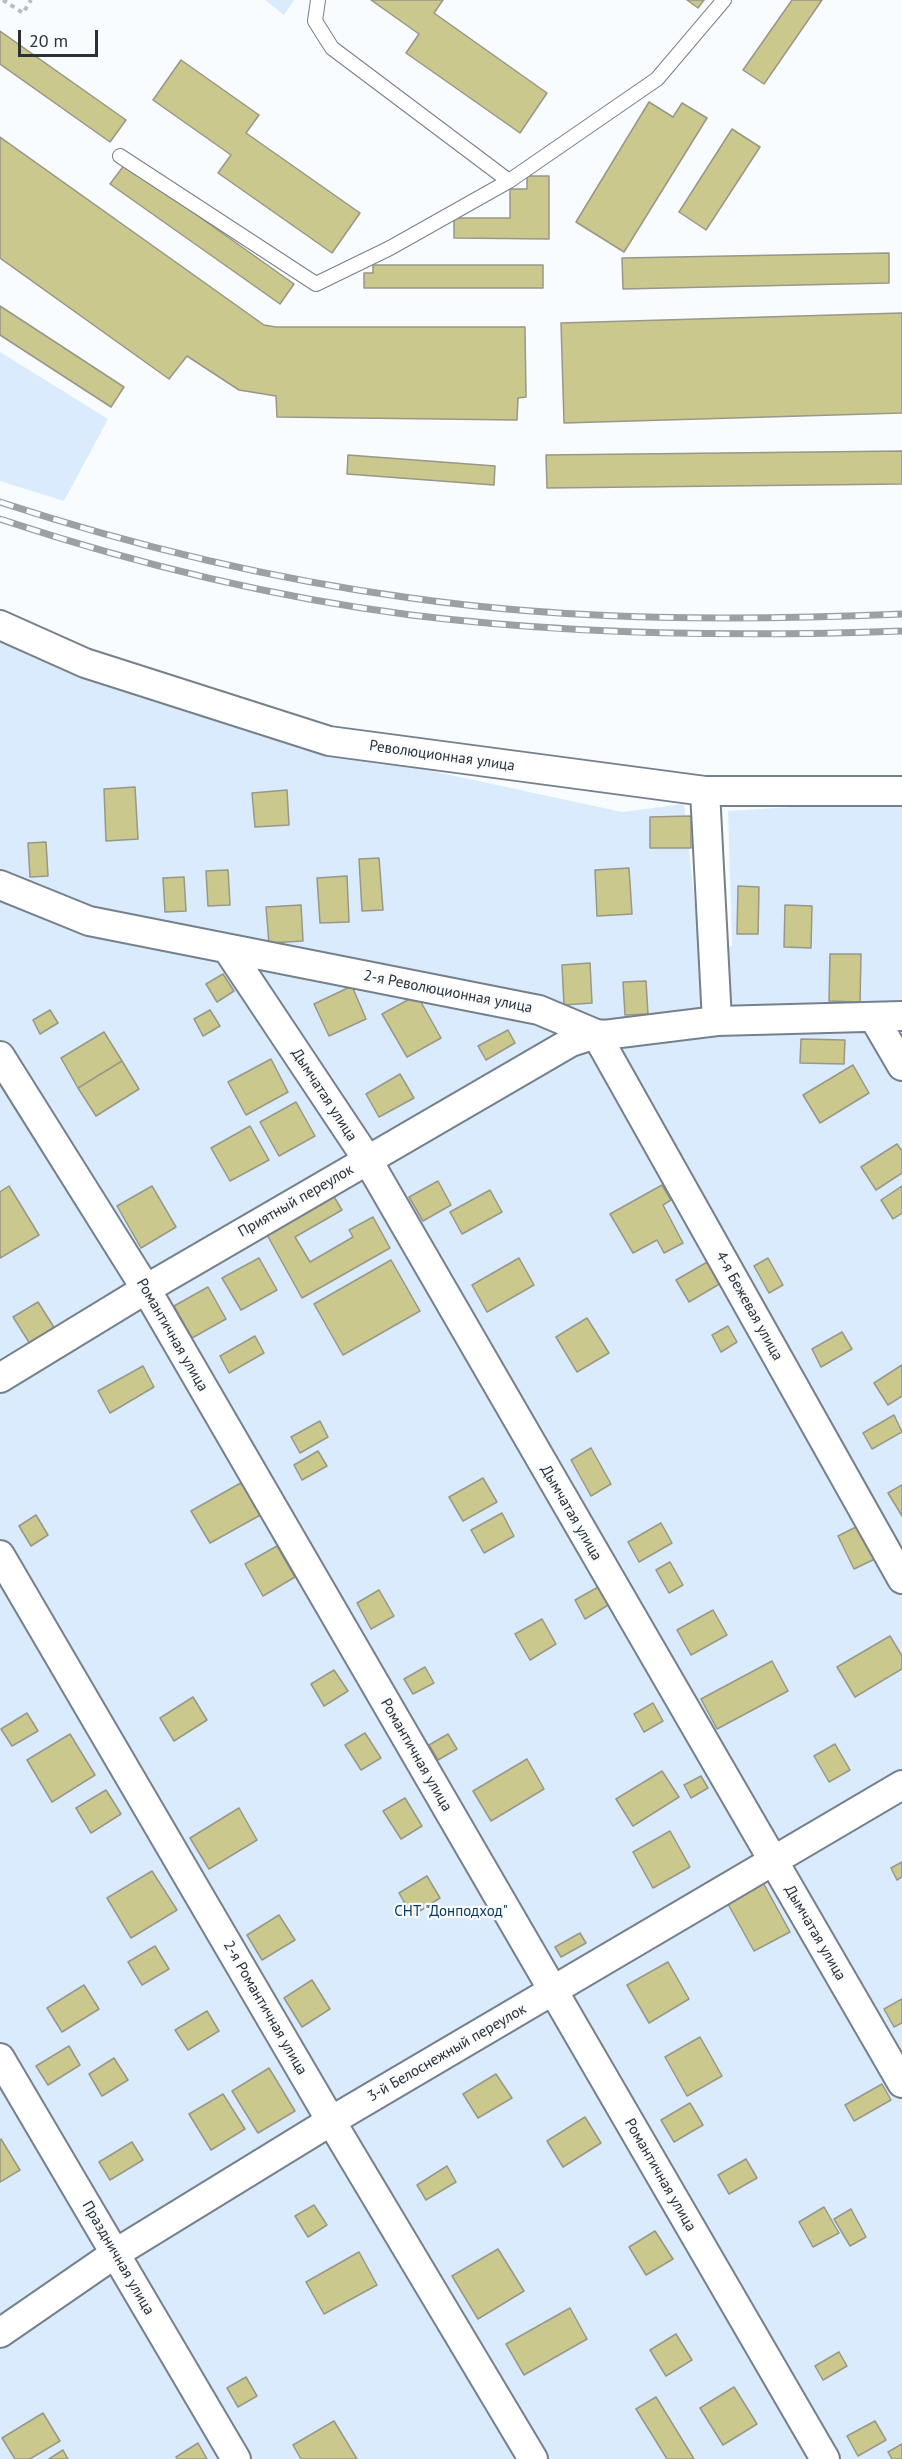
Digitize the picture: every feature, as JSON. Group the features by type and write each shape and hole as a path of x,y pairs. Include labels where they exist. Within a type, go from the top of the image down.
{"street":[{"name":"Революционная улица","path":"0,625 85,663 329,741 705,791 902,791"},
{"path":"705,791 717,1021"},
{"name":"2-я Революционная улица","path":"0,885 89,921 539,1010 597,1034 717,1021 902,1016"},
{"name":"Дымчатая улица","path":"228,950 366,1160 902,2083"},
{"path":"874,1018 902,1066"},
{"name":"Приятный переулок","path":"0,1378 366,1160 571,1042 597,1034"},
{"name":"4-я Бежевая улица","path":"597,1034 902,1579"},
{"name":"Романтичная улица","path":"0,1056 146,1289 825,2459"},
{"name":"2-я Романтичная улица","path":"0,1555 331,2121 533,2459"},
{"name":"3-й Белоснежный переулок","path":"0,2333 116,2253 331,2121 902,1785"},
{"name":"Праздничная улица","path":"0,2058 236,2459"}],"lane":[{"path":"318,0 315,21 332,48 508,181"},
{"path":"120,156 316,284 390,248 508,181 657,79 724,0"}],"path":[{"path":"3,0 23,13 31,0"}],"green space":[{"path":"265,0 294,0 284,15"},
{"path":"0,352 108,419 64,501 0,481"},
{"name":"СНТ \"Донподход\"","path":"0,638 247,731 622,812 684,804 700,952 732,946 728,811 902,800 902,2459 0,2459"}],"building":[{"path":"371,0 443,0 434,13 547,93 520,133 406,53 419,34"},
{"path":"687,0 704,0 698,8"},
{"path":"792,0 822,0 764,84 743,70"},
{"path":"0,31 126,120 110,142 0,64"},
{"path":"181,60 259,115 246,133 360,213 332,253 218,173 231,155 153,100"},
{"path":"649,102 673,117 682,103 707,118 624,252 576,222"},
{"path":"732,129 760,147 706,230 679,212"},
{"path":"0,137 264,325 276,327 525,327 526,397 518,398 517,420 277,417 276,396 239,390 187,356 169,379 0,258"},
{"path":"125,164 294,284 280,304 110,184"},
{"path":"527,176 549,176 549,239 454,238 454,218 510,218 510,189 527,189"},
{"path":"889,253 889,283 623,289 622,258"},
{"path":"373,265 543,265 543,288 364,288 364,273 373,273"},
{"path":"0,306 124,387 111,407 0,335"},
{"path":"902,313 902,413 564,423 561,323"},
{"path":"902,451 902,484 547,488 546,455"},
{"path":"348,455 495,466 494,485 347,474"},
{"path":"135,787 138,839 106,841 104,789"},
{"path":"287,790 289,825 255,827 252,793"},
{"path":"691,816 691,848 650,848 650,817"},
{"path":"46,842 48,876 30,877 28,843"},
{"path":"379,858 383,910 362,911 359,859"},
{"path":"629,868 632,914 597,916 595,870"},
{"path":"228,870 230,905 208,906 206,871"},
{"path":"347,876 349,922 320,923 317,878"},
{"path":"184,877 186,911 165,912 163,878"},
{"path":"738,886 759,887 758,934 737,934"},
{"path":"301,905 303,941 269,943 266,907"},
{"path":"785,905 812,906 811,948 784,947"},
{"path":"830,954 861,954 860,1002 829,1001"},
{"path":"590,963 592,1003 564,1005 562,965"},
{"path":"223,974 234,991 217,1002 206,984"},
{"path":"646,981 648,1014 625,1015 623,982"},
{"path":"352,986 366,1019 329,1036 314,1004"},
{"path":"417,995 441,1038 407,1057 382,1014"},
{"path":"50,1010 58,1023 40,1034 33,1020"},
{"path":"210,1010 220,1026 203,1036 194,1019"},
{"path":"508,1030 515,1043 486,1060 478,1046"},
{"path":"104,1032 122,1061 78,1088 61,1058"},
{"path":"801,1039 845,1040 844,1064 800,1063"},
{"path":"271,1059 288,1092 246,1115 228,1082"},
{"path":"122,1061 139,1089 96,1116 78,1088"},
{"path":"853,1065 869,1093 820,1123 803,1095"},
{"path":"400,1074 414,1098 379,1117 366,1094"},
{"path":"296,1102 315,1136 279,1156 260,1122"},
{"path":"250,1126 269,1160 230,1181 211,1148"},
{"path":"897,1144 902,1151 902,1173 876,1190 861,1167"},
{"path":"438,1181 451,1205 423,1221 409,1197"},
{"path":"662,1185 671,1200 663,1205 683,1243 664,1253 657,1240 633,1253 610,1214"},
{"path":"9,1186 39,1235 0,1258 0,1192"},
{"path":"152,1186 176,1227 141,1248 117,1206"},
{"path":"902,1186 902,1213 893,1219 881,1200"},
{"path":"490,1190 502,1212 462,1234 450,1212"},
{"path":"333,1195 342,1210 295,1237 310,1262 353,1237 349,1230 373,1217 390,1248 302,1298 266,1233"},
{"path":"259,1258 277,1290 241,1310 222,1278"},
{"path":"519,1258 534,1285 487,1312 472,1285"},
{"path":"768,1258 783,1285 769,1293 754,1266"},
{"path":"391,1260 420,1311 343,1355 314,1304"},
{"path":"709,1261 721,1283 689,1302 676,1280"},
{"path":"208,1287 226,1319 192,1338 174,1306"},
{"path":"38,1302 57,1332 32,1347 13,1317"},
{"path":"587,1318 609,1353 577,1372 556,1337"},
{"path":"728,1326 737,1342 721,1352 712,1335"},
{"path":"842,1332 852,1349 821,1367 812,1349"},
{"path":"255,1336 264,1353 229,1373 220,1356"},
{"path":"902,1365 902,1396 888,1405 874,1383"},
{"path":"143,1366 154,1387 110,1413 98,1391"},
{"path":"894,1415 902,1432 872,1449 863,1433"},
{"path":"320,1421 328,1437 300,1453 291,1437"},
{"path":"591,1448 611,1484 591,1496 571,1460"},
{"path":"318,1451 327,1466 302,1480 294,1465"},
{"path":"483,1478 497,1502 463,1521 449,1497"},
{"path":"246,1480 264,1513 210,1543 191,1511"},
{"path":"902,1485 902,1516 888,1493"},
{"path":"502,1513 514,1536 484,1553 471,1530"},
{"path":"36,1515 48,1535 31,1546 19,1526"},
{"path":"661,1523 672,1543 639,1562 628,1542"},
{"path":"862,1524 879,1557 854,1569 838,1536"},
{"path":"277,1546 295,1577 263,1596 245,1564"},
{"path":"670,1562 683,1585 669,1593 656,1570"},
{"path":"600,1586 610,1604 585,1619 575,1600"},
{"path":"379,1590 394,1616 371,1629 357,1603"},
{"path":"713,1610 727,1635 691,1655 677,1630"},
{"path":"542,1619 556,1644 530,1660 515,1634"},
{"path":"890,1636 902,1656 902,1669 855,1697 837,1667"},
{"path":"772,1661 788,1691 717,1729 701,1699"},
{"path":"425,1667 434,1683 413,1694 404,1679"},
{"path":"334,1670 348,1691 324,1706 311,1684"},
{"path":"193,1697 207,1720 174,1741 160,1718"},
{"path":"653,1703 663,1721 644,1732 634,1714"},
{"path":"27,1713 38,1731 12,1746 1,1729"},
{"path":"365,1733 381,1758 361,1770 345,1745"},
{"path":"70,1734 95,1775 52,1802 27,1760"},
{"path":"448,1734 457,1749 438,1760 429,1745"},
{"path":"835,1744 850,1770 829,1782 814,1756"},
{"path":"527,1759 544,1789 491,1821 473,1791"},
{"path":"662,1771 679,1797 633,1826 616,1799"},
{"path":"701,1776 708,1788 691,1798 684,1785"},
{"path":"106,1790 121,1814 91,1833 76,1808"},
{"path":"405,1798 422,1826 401,1839 383,1811"},
{"path":"239,1808 257,1840 209,1869 190,1838"},
{"path":"670,1831 690,1867 653,1888 633,1852"},
{"path":"902,1862 902,1877 897,1880 891,1868"},
{"path":"152,1871 177,1910 131,1938 107,1898"},
{"path":"427,1876 440,1898 412,1916 399,1893"},
{"path":"760,1877 790,1932 754,1951 724,1897"},
{"path":"279,1915 295,1940 262,1960 247,1935"},
{"path":"580,1933 586,1943 561,1957 555,1947"},
{"path":"155,1946 169,1969 142,1985 128,1962"},
{"path":"668,1962 689,1999 649,2023 627,1985"},
{"path":"312,1980 330,2009 302,2027 284,1998"},
{"path":"84,1985 99,2009 62,2032 47,2008"},
{"path":"902,1999 902,2023 894,2027 884,2009"},
{"path":"207,2011 219,2031 188,2050 175,2030"},
{"path":"700,2037 722,2076 687,2096 665,2057"},
{"path":"69,2046 80,2065 48,2085 36,2066"},
{"path":"114,2058 128,2080 102,2096 89,2074"},
{"path":"269,2068 295,2111 258,2133 232,2091"},
{"path":"496,2074 512,2098 478,2118 463,2094"},
{"path":"882,2084 891,2100 854,2121 845,2105"},
{"path":"223,2094 245,2129 211,2150 189,2114"},
{"path":"690,2103 703,2125 674,2142 661,2120"},
{"path":"585,2117 601,2143 563,2167 547,2141"},
{"path":"0,2140 20,2170 0,2182"},
{"path":"132,2142 143,2160 110,2180 99,2162"},
{"path":"746,2159 757,2178 729,2194 718,2175"},
{"path":"447,2166 456,2182 426,2200 417,2185"},
{"path":"314,2205 327,2225 308,2237 295,2216"},
{"path":"824,2207 839,2233 813,2247 799,2222"},
{"path":"851,2209 866,2237 850,2246 834,2219"},
{"path":"655,2231 673,2259 646,2275 629,2247"},
{"path":"498,2249 524,2291 478,2319 452,2276"},
{"path":"359,2252 377,2285 324,2314 306,2282"},
{"path":"570,2308 587,2339 524,2375 506,2344"},
{"path":"676,2334 692,2360 666,2376 650,2350"},
{"path":"839,2352 847,2366 823,2380 815,2366"},
{"path":"246,2377 257,2396 238,2407 227,2388"},
{"path":"734,2387 757,2424 723,2445 700,2408"},
{"path":"656,2397 694,2459 667,2459 636,2409"},
{"path":"43,2413 60,2441 30,2459 15,2459 2,2438"},
{"path":"334,2421 357,2459 301,2459 293,2445"},
{"path":"875,2421 886,2440 858,2456 847,2436"},
{"path":"198,2443 207,2459 177,2459 176,2457"},
{"path":"902,2444 902,2459 892,2459 888,2452"},
{"path":"63,2450 68,2459 49,2459"}],"railway":[{"path":"0,502 152,547 255,571 359,590 472,606 656,617 779,618 902,614"},
{"path":"0,519 101,550 203,577 307,599 411,615 533,627 656,633 779,634 902,631"}]}
